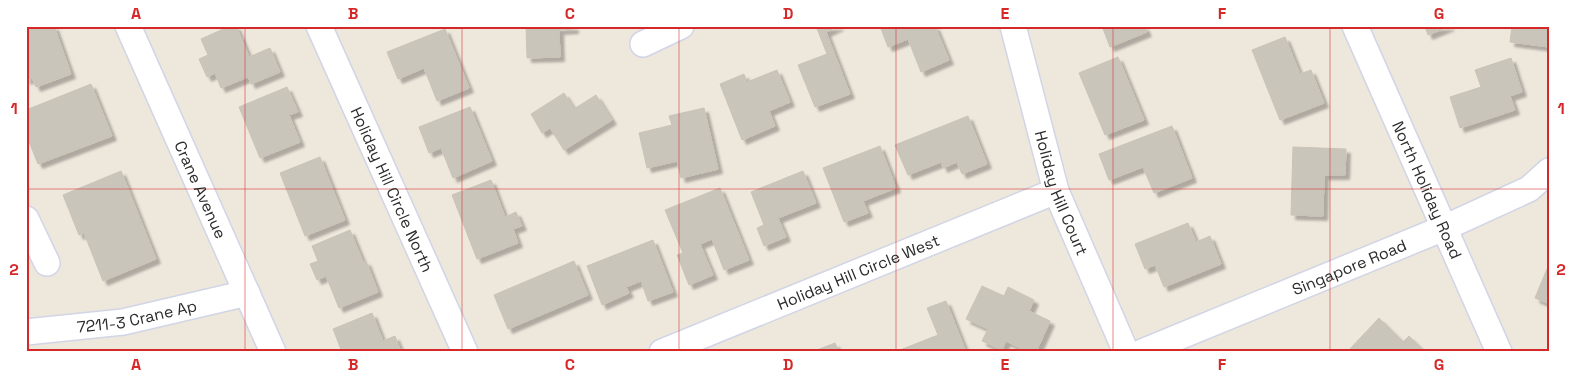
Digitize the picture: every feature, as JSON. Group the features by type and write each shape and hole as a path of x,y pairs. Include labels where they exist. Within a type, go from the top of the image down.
{"street":[{"name":"Crane Avenue","path":"128,26 273,352"},
{"name":"Holiday Hill Circle North","path":"319,26 465,352"},
{"path":"643,44 681,26"},
{"name":"Holiday Hill Court","path":"1013,26 1056,191 1126,352"},
{"name":"North Holiday Road","path":"1355,26 1499,352"},
{"name":"Singapore Road","path":"1142,352 1444,228 1528,189 1549,171"},
{"name":"Holiday Hill Circle West","path":"662,352 1056,191"},
{"path":"26,219 47,263"},
{"name":"7211-3 Crane Ap","path":"26,332 123,322 247,293"}],"building":[{"path":"26,26 54,26 71,74 36,87 32,78 26,80"},
{"path":"230,26 236,26 249,57 270,48 280,72 251,84 248,77 221,88 215,73 207,77 199,59 208,55 201,39"},
{"path":"526,26 574,26 574,29 559,30 560,57 527,58"},
{"path":"816,26 839,26 826,32 850,94 815,107 798,65 827,54"},
{"path":"880,26 935,26 949,60 921,72 908,39 888,47"},
{"path":"1102,26 1144,26 1147,32 1110,47"},
{"path":"1425,26 1450,26 1428,35"},
{"path":"1512,26 1549,26 1549,47 1510,42"},
{"path":"445,29 469,88 437,101 424,68 398,79 387,52"},
{"path":"1285,37 1300,74 1311,70 1324,103 1280,120 1252,50"},
{"path":"1118,57 1144,120 1105,135 1079,73"},
{"path":"1511,58 1522,92 1510,96 1515,110 1460,128 1450,97 1481,87 1475,70"},
{"path":"777,70 790,102 769,111 775,126 742,140 720,84 744,74 747,82"},
{"path":"91,84 112,136 38,164 26,134 26,110"},
{"path":"287,87 298,112 289,115 300,142 260,158 239,107"},
{"path":"564,93 574,109 596,95 612,120 564,150 550,128 542,133 531,114"},
{"path":"470,107 492,161 453,178 441,148 429,153 419,127"},
{"path":"704,108 718,169 681,178 677,161 647,168 639,133 672,125 669,116"},
{"path":"968,116 987,164 962,174 957,162 943,168 941,162 908,175 895,145"},
{"path":"1172,126 1192,178 1154,193 1143,167 1109,180 1099,154"},
{"path":"880,146 896,188 863,201 868,213 844,222 823,168"},
{"path":"1293,147 1346,149 1345,175 1324,175 1323,216 1291,215"},
{"path":"320,157 345,220 305,236 280,173"},
{"path":"121,171 156,259 103,281 84,233 79,235 63,195"},
{"path":"803,171 816,203 778,218 786,237 764,246 757,228 764,225 751,192"},
{"path":"491,180 505,217 516,212 522,226 513,229 518,243 477,259 452,195"},
{"path":"720,188 749,260 724,270 712,239 700,244 713,275 689,285 677,255 683,253 665,210"},
{"path":"1188,223 1196,242 1210,236 1221,264 1164,287 1155,265 1145,269 1135,244"},
{"path":"350,230 363,262 366,261 378,292 339,308 326,276 317,280 310,264 318,261 312,246"},
{"path":"653,240 673,292 648,301 641,281 626,287 629,293 602,305 587,266"},
{"path":"574,261 588,295 508,329 494,295"},
{"path":"1549,264 1549,304 1535,298"},
{"path":"982,286 1004,296 1008,287 1034,300 1029,311 1050,321 1036,352 1027,352 1006,341 1002,350 982,341 988,329 966,319"},
{"path":"946,301 966,352 901,352 900,350 938,335 927,308"},
{"path":"372,313 383,341 395,336 401,352 342,352 333,329"},
{"path":"1379,318 1403,342 1409,336 1425,352 1347,352"},
{"path":"835,343 839,352 812,352"}]}
